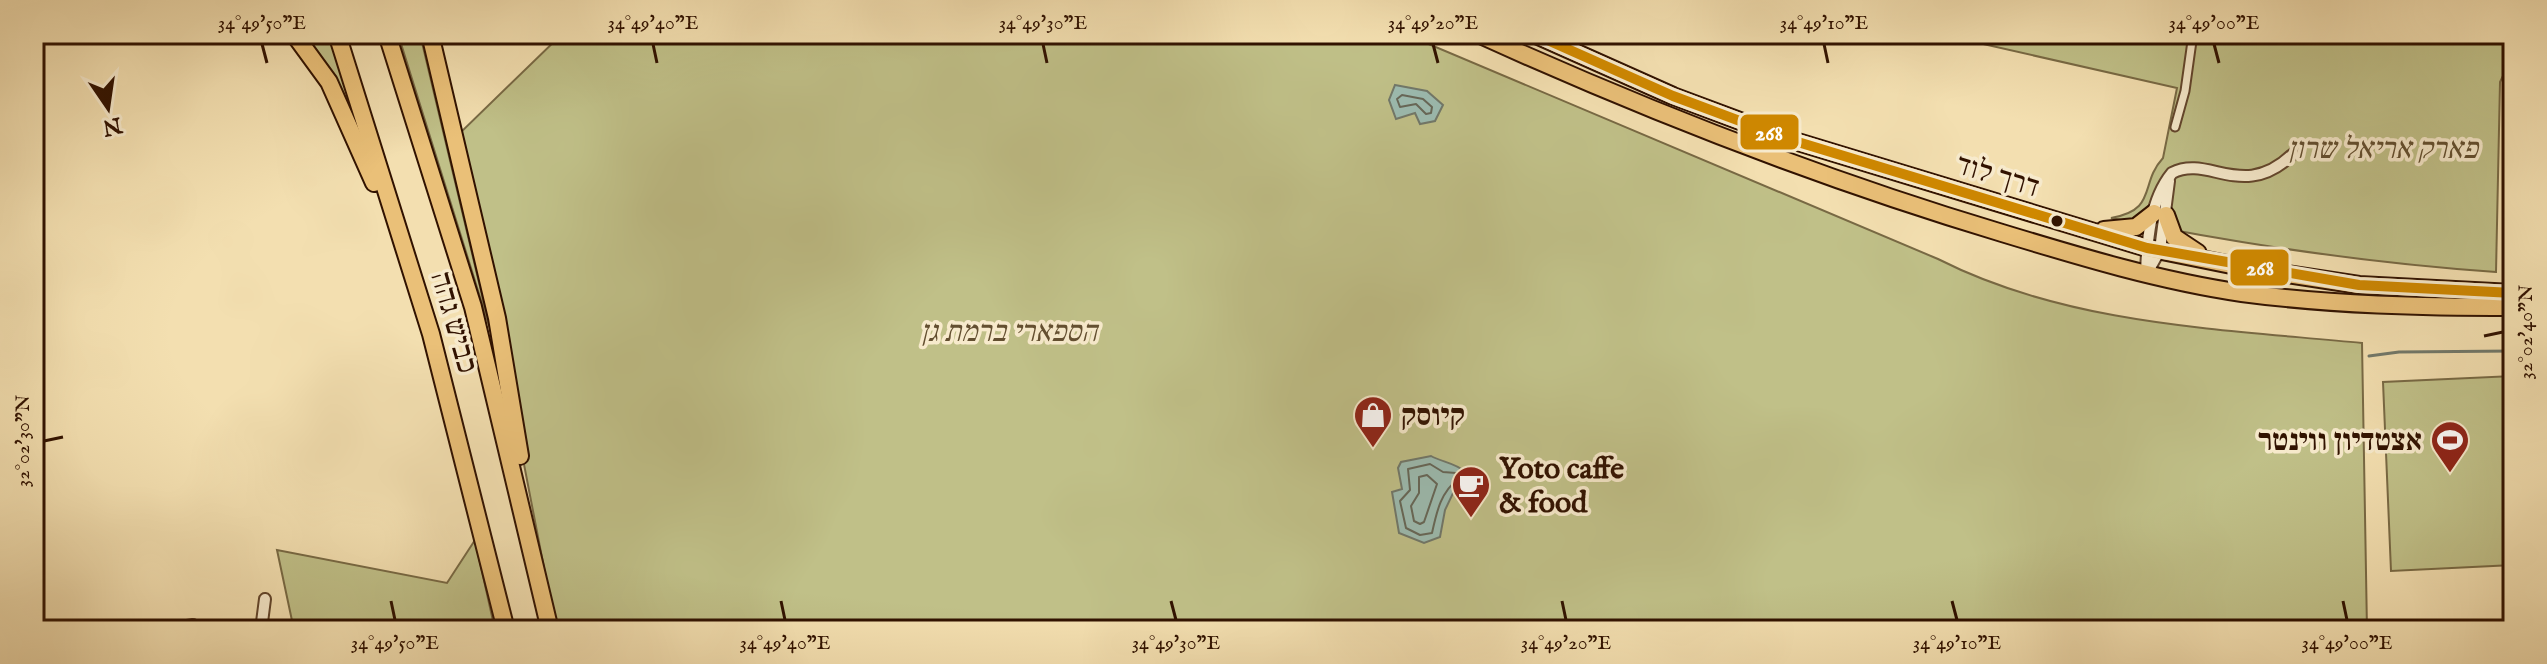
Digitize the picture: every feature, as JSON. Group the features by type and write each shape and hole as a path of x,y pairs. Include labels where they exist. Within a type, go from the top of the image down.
{"main road":[{"path":"294,34 329,82 346,115 431,334"},
{"name":"כביש גהה","path":"337,34 431,334 506,630"},
{"name":"כביש גהה","path":"387,34 473,307 549,624"},
{"path":"430,34 497,318 549,624"},
{"name":"דרך לוד","path":"1478,34 1664,117 1790,165 1948,217 2146,274 2240,292 2324,301 2513,307"},
{"name":"דרך לוד","path":"1534,34 1673,96 1788,139 2078,229 2153,249 2359,285 2513,293"},
{"path":"2078,229 2129,229 2160,214 2174,237 2209,260"}],"street":[{"path":"2175,127 2185,91 2193,34"},
{"path":"2146,274 2169,175 2189,169 2249,176 2277,170 2293,154"},
{"path":"261,630 265,599"},
{"path":"163,630 193,625"}],"green space":[{"path":"299,34 330,34 359,131 343,92"},
{"path":"398,34 420,34 490,329"},
{"name":"הספארי ברמת גן","path":"562,34 1405,34 1988,281 2039,298 2092,311 2199,328 2362,343 2367,630 556,630 460,133"},
{"name":"פארק אריאל שרון","path":"1939,34 2513,34 2513,55 2500,82 2496,272 2303,251 2111,218 2136,209 2146,195 2151,177 2163,158 2177,88"},
{"name":"אצטדיון ווינטר","path":"2513,376 2513,565 2391,571 2383,382"},
{"path":"475,540 495,630 294,630 277,550 447,583"},
{"path":"2483,622 2484,630 2394,630 2394,627"}],"water":[{"path":"1395,85 1427,91 1443,105 1435,121 1420,124 1415,113 1396,119 1389,100"},
{"path":"1431,456 1459,467 1467,476 1467,483 1464,492 1455,489 1445,510 1440,537 1424,543 1399,533 1392,492 1402,489 1398,468 1401,462"}],"waterway":[{"path":"2369,356 2399,352 2513,351"}],"transit line":[{"name":"268","path":"1534,34 1673,96 1788,139 2147,248 2359,285 2513,293"}],"place":[{"name":"קיוסק","path":"1373,449"},
{"name":"אצטדיון ווינטר","path":"2450,474"},
{"name":"Yoto caffe & food","path":"1471,519"}]}
